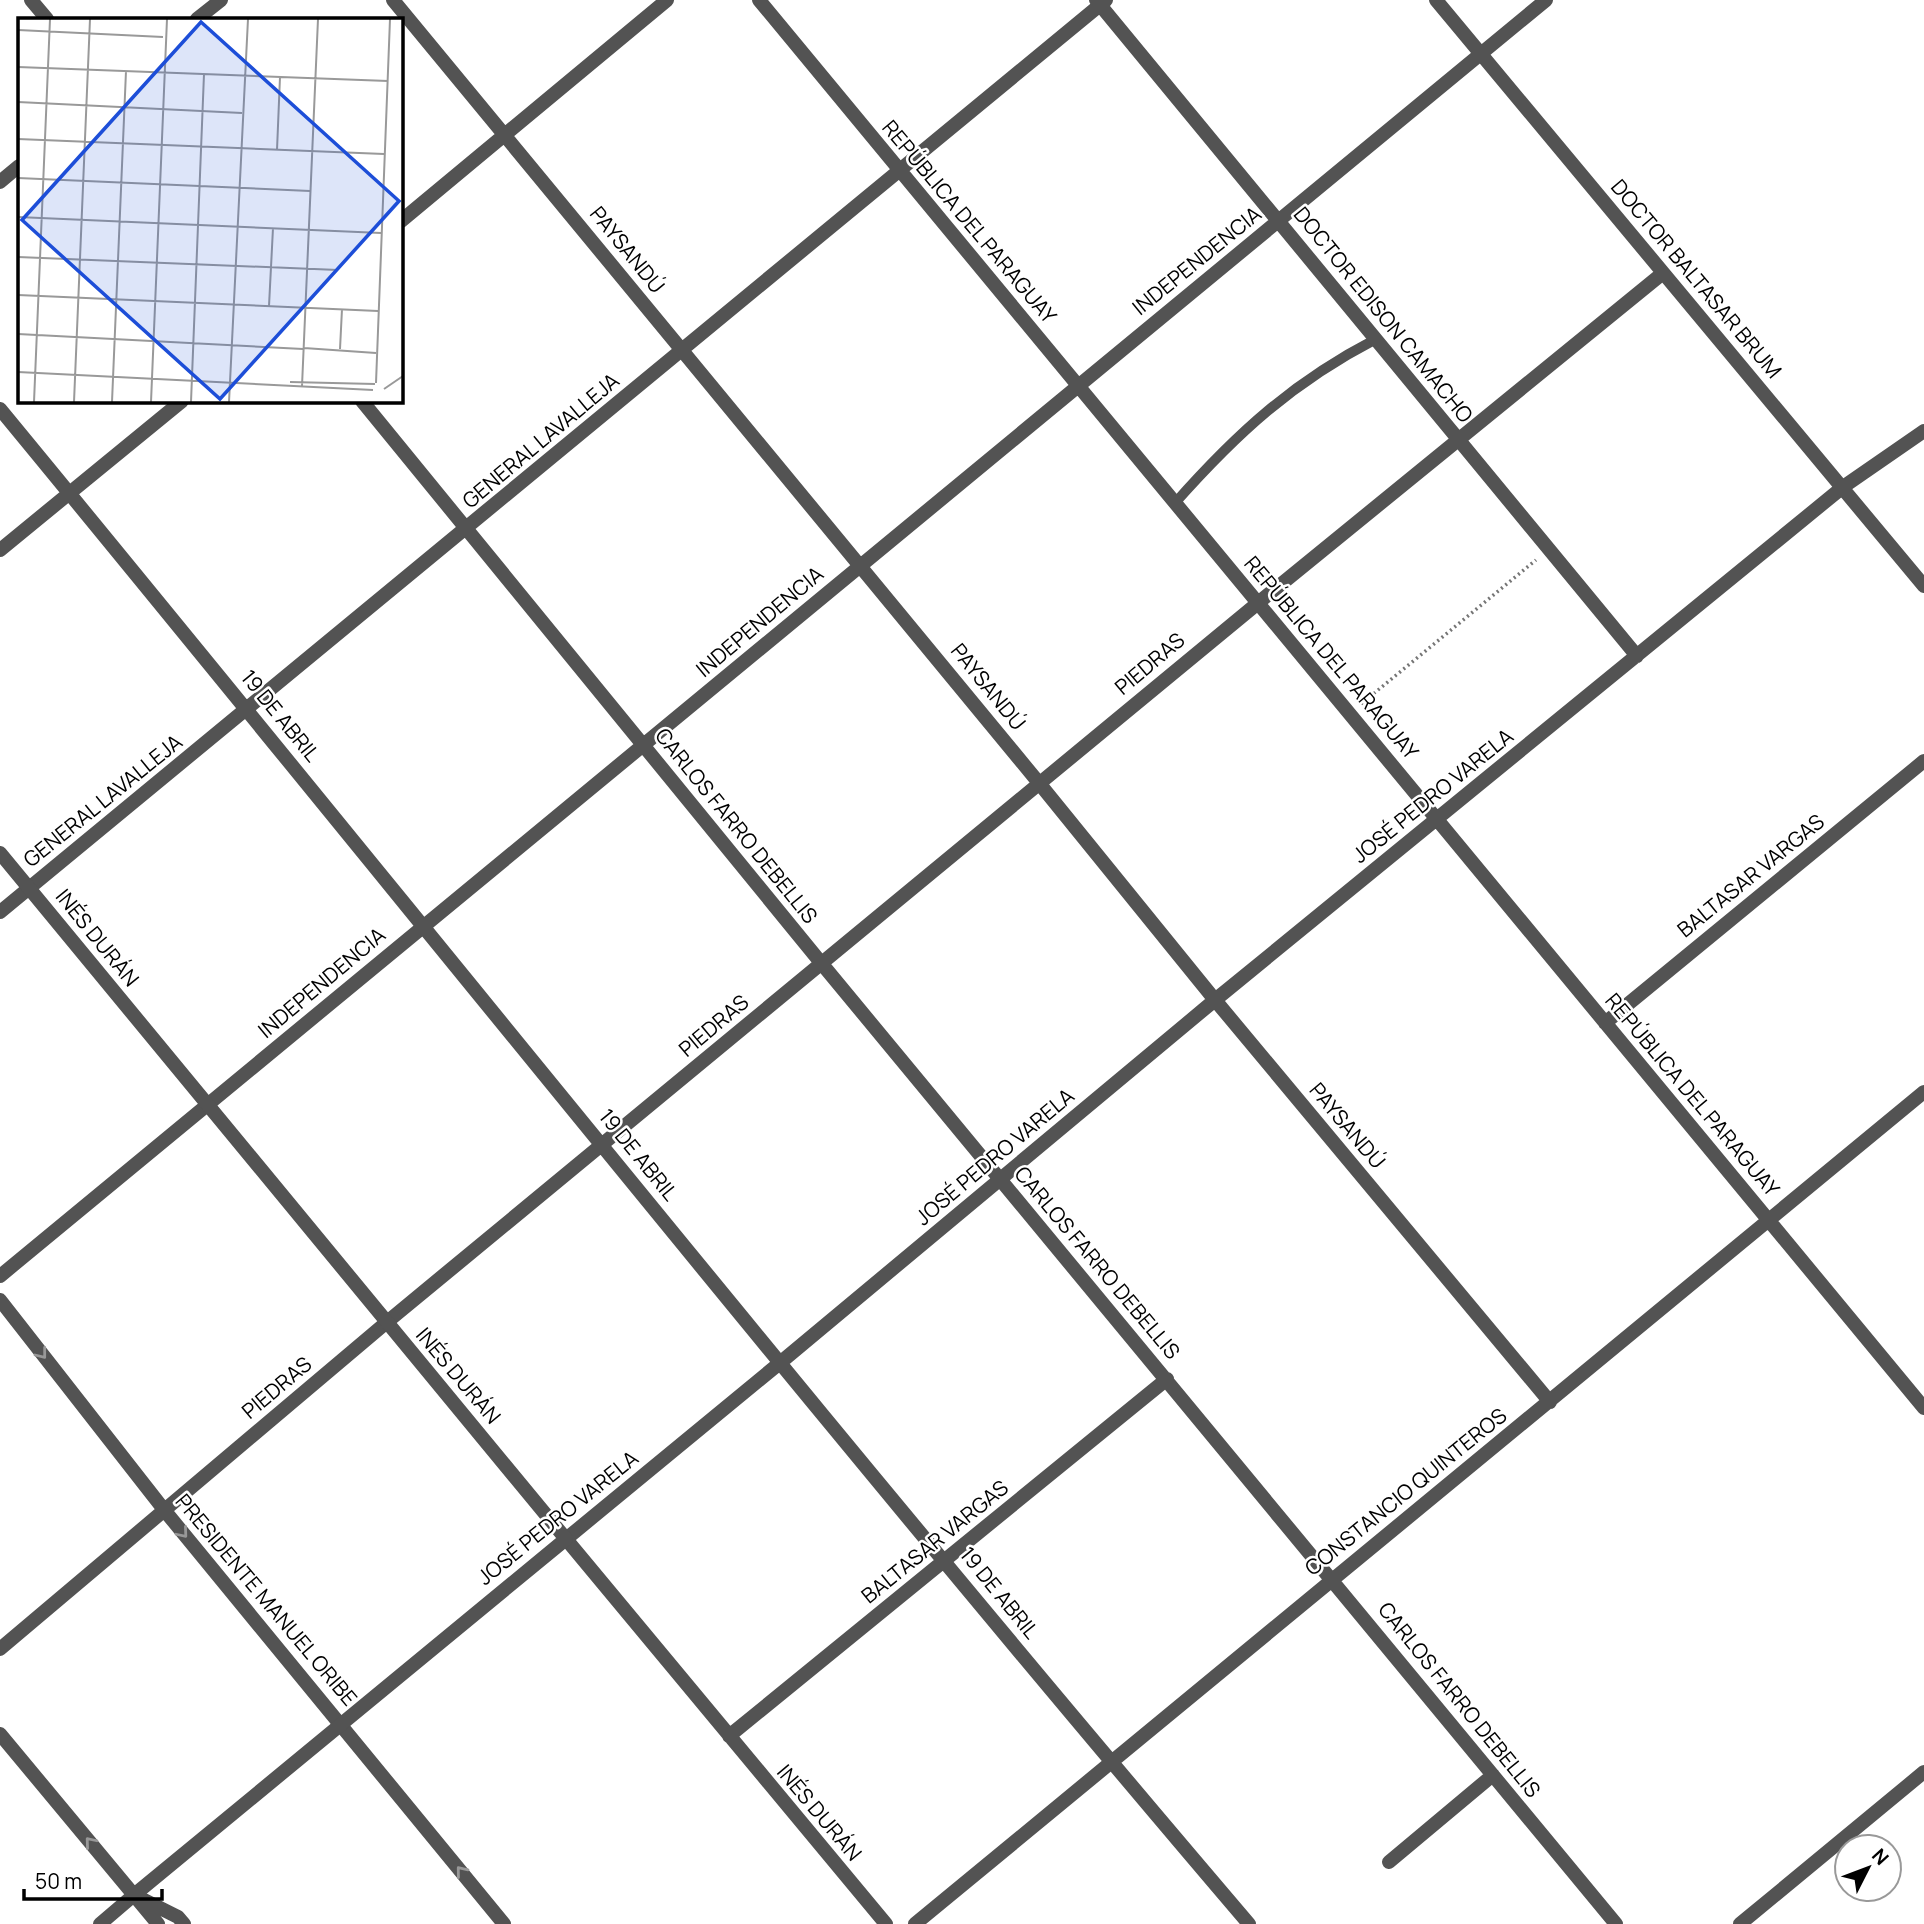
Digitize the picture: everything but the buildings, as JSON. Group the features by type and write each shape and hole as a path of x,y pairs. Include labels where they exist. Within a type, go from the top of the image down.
{"street":[{"path":"31,0 46,18"},
{"path":"198,18 221,0"},
{"name":"PAYSANDÚ","path":"393,0 1215,1000 1550,1402"},
{"path":"402,220 667,0"},
{"name":"REPÚBLICA DEL PARAGUAY","path":"759,0 1924,1408"},
{"name":"DOCTOR BALTASAR BRUM","path":"1436,0 1924,586"},
{"name":"INDEPENDENCIA","path":"0,1276 1546,0"},
{"name":"GENERAL LAVALLEJA","path":"0,912 467,529 1101,2"},
{"name":"DOCTOR EDISON CAMACHO","path":"1101,2 1637,656"},
{"path":"0,182 18,167"},
{"name":"PIEDRAS","path":"0,1649 387,1322 1662,273"},
{"path":"0,550 181,402"},
{"name":"CARLOS FARRO DEBELLIS","path":"363,402 822,964 1616,1924"},
{"name":"19 DE ABRIL","path":"0,409 1110,1762 1249,1924"},
{"name":"JOSÉ PEDRO VARELA","path":"100,1924 1215,1000 1843,487 1924,431"},
{"name":"BALTASAR VARGAS","path":"1605,1023 1924,761"},
{"name":"INÉS DURÁN","path":"0,853 886,1924"},
{"name":"CONSTANCIO QUINTEROS","path":"915,1924 1924,1092"},
{"name":"PRESIDENTE MANUEL ORIBE","path":"0,1300 165,1511 504,1924"},
{"name":"BALTASAR VARGAS","path":"729,1737 1167,1379"},
{"path":"0,1734 158,1924"},
{"path":"1740,1924 1924,1772"},
{"path":"1389,1862 1493,1775"},
{"path":"134,1895 178,1917 184,1924"}],"lane":[{"path":"1175,503 1210,463 1284,395 1376,338"}],"path":[{"path":"1349,714 1549,550"}]}
